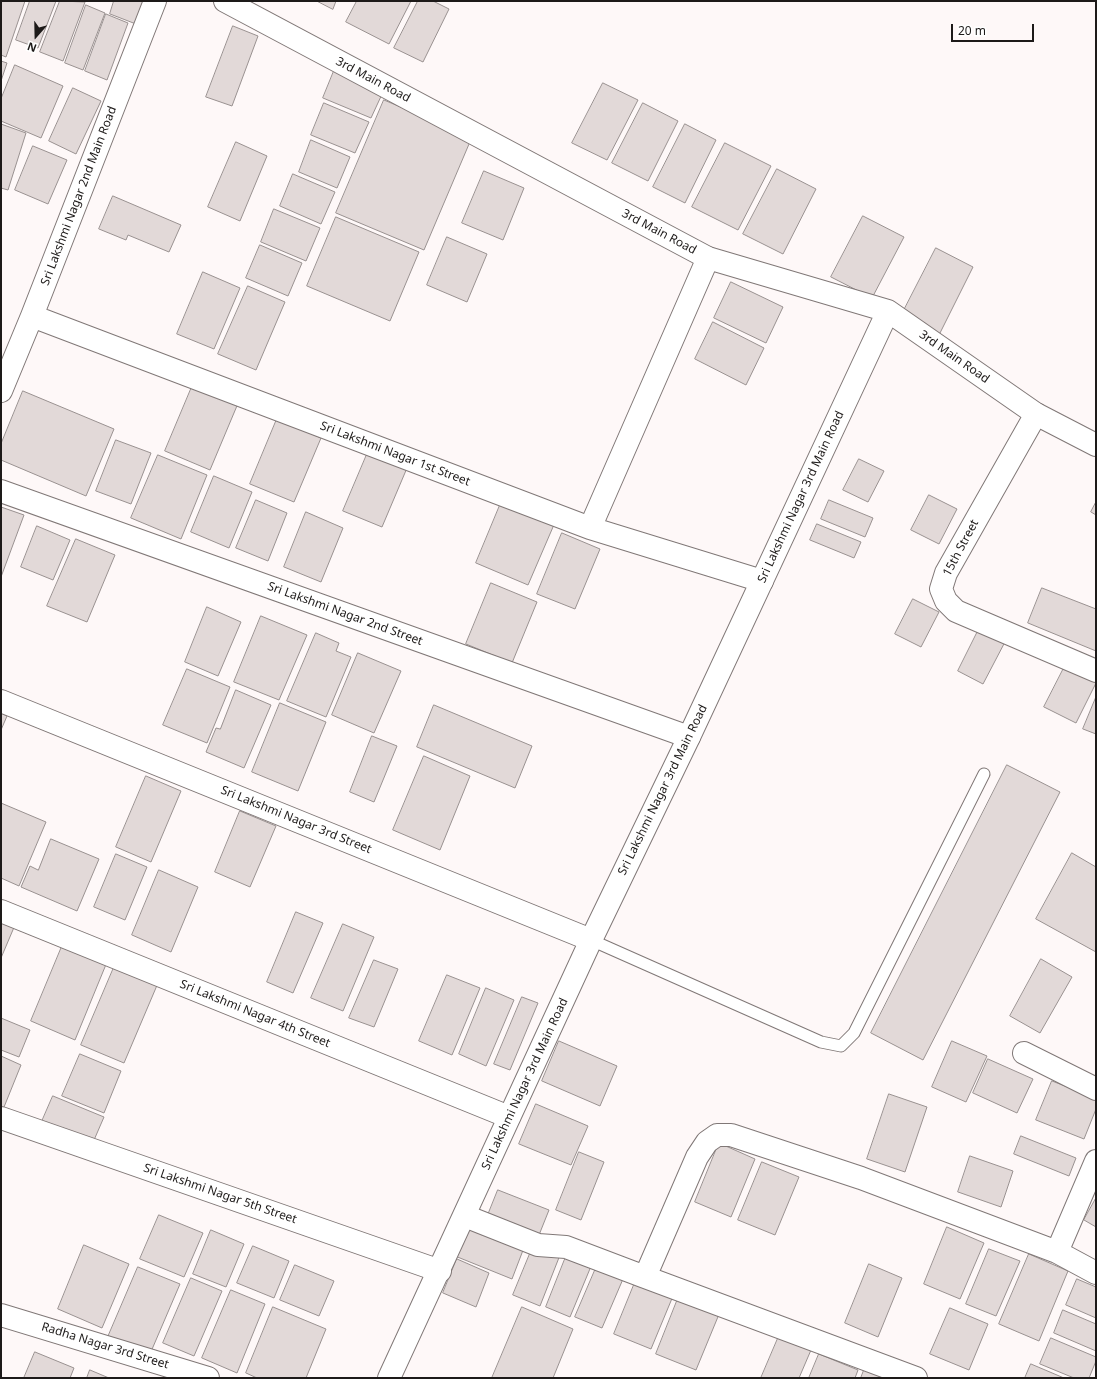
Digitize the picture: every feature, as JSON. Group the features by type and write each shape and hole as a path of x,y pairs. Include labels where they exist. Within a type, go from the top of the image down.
{"street":[{"name":"Sri Lakshmi Nagar 2nd Main Road","path":"1,391 32,316 155,1"},
{"name":"3rd Main Road","path":"225,1 708,258 888,311 1036,414 1096,444"},
{"path":"590,528 708,258"},
{"name":"Sri Lakshmi Nagar 3rd Main Road","path":"389,1378 440,1270 509,1117 888,311"},
{"name":"Sri Lakshmi Nagar 1st Street","path":"32,316 590,528 762,581"},
{"name":"15th Street","path":"1036,414 946,573 941,589 946,601 956,611 1096,671"},
{"name":"Sri Lakshmi Nagar 2nd Street","path":"1,491 689,737"},
{"name":"Sri Lakshmi Nagar 3rd Street","path":"1,701 592,940"},
{"name":"Sri Lakshmi Nagar 4th Street","path":"1,911 509,1117"},
{"path":"1024,1053 1096,1089"},
{"name":"Sri Lakshmi Nagar 5th Street","path":"1,1118 440,1270"},
{"path":"645,1277 698,1157 707,1142 717,1135 731,1136 860,1178 1057,1252 1096,1272"},
{"path":"1057,1252 1096,1161"},
{"path":"464,1216 538,1245 566,1247 916,1378"},
{"name":"Radha Nagar 3rd Street","path":"1,1315 208,1378"}],"lane":[{"path":"592,940 821,1042 841,1046 854,1033 984,774"}],"building":[{"path":"1,1 25,1 6,57 1,55"},
{"path":"30,1 56,1 38,48 16,40"},
{"path":"60,1 85,2 63,61 40,52"},
{"path":"114,1 144,1 136,24 110,14"},
{"path":"317,1 336,1 333,9"},
{"path":"357,1 411,1 389,44 346,22"},
{"path":"418,1 433,1 449,9 423,62 394,48"},
{"path":"86,5 105,13 83,70 65,63"},
{"path":"106,14 128,23 107,80 85,71"},
{"path":"233,26 258,36 232,106 206,97"},
{"path":"1,61 7,63 1,81"},
{"path":"15,65 63,86 41,138 1,121 1,99"},
{"path":"334,71 383,92 371,118 323,98"},
{"path":"603,83 638,100 607,160 572,143"},
{"path":"73,88 101,101 76,154 49,141"},
{"path":"384,100 472,137 424,250 336,213"},
{"path":"324,103 369,122 355,153 311,135"},
{"path":"643,103 678,121 648,181 612,163"},
{"path":"1,124 26,133 8,190 1,188"},
{"path":"685,124 716,140 685,203 653,187"},
{"path":"311,140 350,157 337,188 299,172"},
{"path":"236,142 267,156 240,221 208,207"},
{"path":"725,143 771,166 738,230 692,207"},
{"path":"33,146 67,160 48,204 15,190"},
{"path":"777,169 816,189 783,254 743,234"},
{"path":"484,171 524,188 503,240 462,223"},
{"path":"293,174 335,192 321,224 280,206"},
{"path":"113,196 181,225 169,252 128,235 126,240 99,229"},
{"path":"274,209 320,228 306,261 261,242"},
{"path":"863,216 904,237 872,298 831,277"},
{"path":"336,217 419,252 390,321 307,286"},
{"path":"447,237 487,254 467,302 427,285"},
{"path":"260,245 302,263 288,296 246,278"},
{"path":"936,248 973,267 938,337 900,318"},
{"path":"203,272 240,288 214,349 177,334"},
{"path":"731,282 783,307 766,343 714,318"},
{"path":"248,286 285,302 256,370 218,354"},
{"path":"713,322 764,348 746,385 695,359"},
{"path":"194,382 239,401 210,470 165,451"},
{"path":"23,391 114,429 86,496 1,460 1,444"},
{"path":"277,419 321,438 294,502 250,484"},
{"path":"116,440 151,453 131,504 96,491"},
{"path":"368,452 407,468 382,527 343,511"},
{"path":"158,455 207,475 181,539 131,518"},
{"path":"859,459 884,471 868,502 843,490"},
{"path":"214,476 252,492 229,548 191,532"},
{"path":"929,495 957,509 939,544 911,530"},
{"path":"503,498 556,520 528,585 476,563"},
{"path":"256,500 287,513 268,561 236,548"},
{"path":"829,500 873,518 865,537 821,519"},
{"path":"1096,502 1096,515 1091,512"},
{"path":"1,507 24,515 1,577"},
{"path":"306,512 343,528 321,582 284,567"},
{"path":"817,524 861,542 854,558 810,540"},
{"path":"37,526 70,540 53,580 21,567"},
{"path":"562,533 600,549 575,609 537,594"},
{"path":"76,539 115,555 87,622 47,606"},
{"path":"491,583 537,602 512,663 466,644"},
{"path":"1042,588 1096,609 1096,651 1028,623"},
{"path":"913,599 939,612 921,647 895,634"},
{"path":"207,607 241,622 218,676 185,662"},
{"path":"261,616 307,635 279,700 234,682"},
{"path":"980,627 1006,640 983,684 958,671"},
{"path":"316,633 339,643 336,651 351,657 326,717 287,701"},
{"path":"358,653 401,671 374,733 332,715"},
{"path":"1066,664 1096,679 1096,683 1076,723 1044,707"},
{"path":"187,669 230,687 207,743 163,725"},
{"path":"236,690 271,705 244,768 206,752 216,728 220,729"},
{"path":"1096,697 1096,734 1083,729"},
{"path":"280,703 326,722 298,791 252,772"},
{"path":"434,705 532,746 515,788 417,747"},
{"path":"1,713 7,716 1,730"},
{"path":"372,736 397,746 374,802 350,792"},
{"path":"424,756 470,776 440,850 393,830"},
{"path":"1007,765 1060,792 923,1060 871,1033"},
{"path":"146,776 181,791 151,862 116,847"},
{"path":"1,803 46,822 19,886 1,878"},
{"path":"240,811 276,826 250,887 215,872"},
{"path":"51,839 99,859 77,911 21,887 30,866 38,870"},
{"path":"1072,853 1096,867 1096,952 1036,919"},
{"path":"116,854 147,867 125,920 94,907"},
{"path":"159,870 198,887 171,952 132,935"},
{"path":"296,912 323,923 293,993 267,982"},
{"path":"1,919 15,925 1,958"},
{"path":"343,924 374,937 343,1011 311,998"},
{"path":"63,944 107,962 75,1040 31,1021"},
{"path":"1041,959 1072,977 1040,1033 1010,1016"},
{"path":"374,960 398,969 374,1027 349,1018"},
{"path":"115,965 158,983 124,1063 81,1045"},
{"path":"447,975 480,988 452,1055 419,1041"},
{"path":"486,988 514,1000 486,1066 459,1054"},
{"path":"522,997 538,1003 510,1070 494,1064"},
{"path":"1,1018 30,1030 19,1057 1,1050"},
{"path":"559,1041 617,1066 600,1106 542,1081"},
{"path":"952,1041 987,1056 966,1102 932,1087"},
{"path":"80,1054 121,1071 104,1113 62,1096"},
{"path":"1,1056 21,1065 2,1112 1,1112"},
{"path":"988,1059 1033,1079 1017,1113 973,1093"},
{"path":"1052,1081 1096,1098 1096,1109 1084,1139 1036,1120"},
{"path":"889,1094 927,1107 905,1172 867,1159"},
{"path":"53,1096 104,1117 91,1147 40,1126"},
{"path":"536,1104 588,1126 571,1165 519,1144"},
{"path":"1021,1136 1076,1158 1069,1176 1014,1154"},
{"path":"719,1143 755,1159 731,1217 695,1202"},
{"path":"579,1152 604,1162 581,1220 556,1210"},
{"path":"970,1156 1013,1171 1001,1207 958,1192"},
{"path":"762,1162 799,1177 775,1235 738,1220"},
{"path":"498,1190 549,1210 537,1240 486,1220"},
{"path":"1096,1198 1096,1227 1084,1220"},
{"path":"159,1215 203,1233 184,1277 140,1259"},
{"path":"469,1222 525,1245 512,1279 455,1256"},
{"path":"947,1227 984,1243 960,1299 924,1284"},
{"path":"211,1230 244,1244 226,1287 193,1274"},
{"path":"534,1244 560,1255 540,1306 513,1295"},
{"path":"84,1245 129,1264 102,1328 58,1309"},
{"path":"253,1246 289,1261 274,1298 237,1283"},
{"path":"569,1249 594,1259 570,1317 546,1307"},
{"path":"989,1249 1020,1261 996,1316 966,1304"},
{"path":"1029,1254 1068,1271 1039,1341 999,1324"},
{"path":"457,1259 489,1273 476,1307 443,1293"},
{"path":"869,1264 902,1278 878,1337 845,1323"},
{"path":"295,1265 334,1281 319,1316 280,1300"},
{"path":"138,1267 180,1284 150,1354 108,1337"},
{"path":"596,1268 623,1279 602,1328 575,1317"},
{"path":"191,1278 222,1291 194,1356 163,1343"},
{"path":"1077,1279 1096,1287 1096,1318 1066,1305"},
{"path":"636,1280 673,1296 651,1349 614,1334"},
{"path":"231,1290 265,1304 237,1373 202,1358"},
{"path":"681,1291 722,1307 696,1370 656,1354"},
{"path":"273,1307 326,1329 306,1378 257,1378 246,1373"},
{"path":"522,1307 573,1329 553,1378 492,1378"},
{"path":"950,1308 988,1324 969,1370 930,1354"},
{"path":"1063,1310 1096,1324 1096,1351 1054,1333"},
{"path":"779,1336 811,1350 799,1378 761,1378"},
{"path":"1051,1338 1096,1357 1096,1361 1089,1378 1074,1378 1040,1364"},
{"path":"35,1352 74,1368 70,1378 24,1378"},
{"path":"819,1354 858,1370 855,1378 809,1378"},
{"path":"1031,1364 1064,1378 1025,1378"},
{"path":"866,1365 899,1378 861,1378"},
{"path":"90,1370 109,1378 87,1378"}]}
